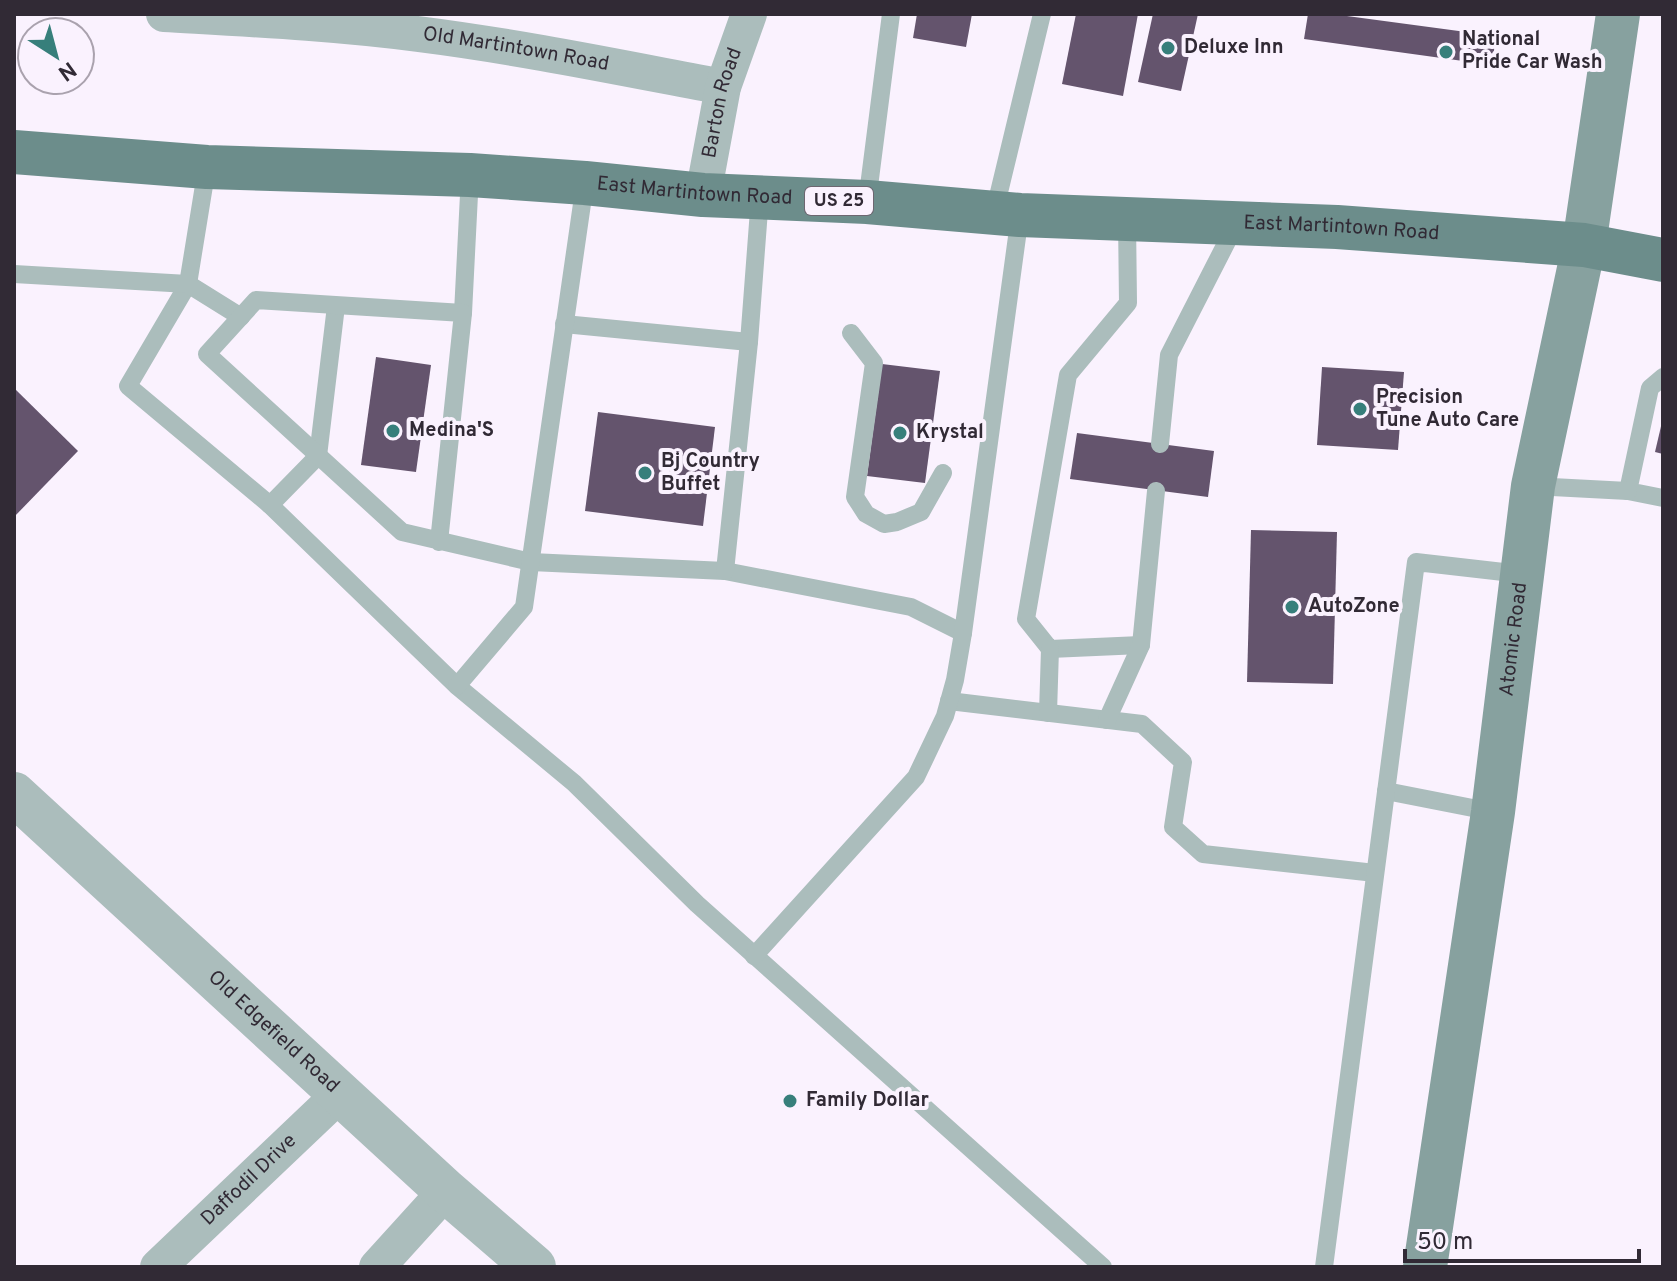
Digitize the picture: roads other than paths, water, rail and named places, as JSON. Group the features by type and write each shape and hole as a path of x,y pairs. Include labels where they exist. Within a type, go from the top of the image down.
{"main road":[{"name":"Atomic Road","path":"1425,1267 1493,812 1533,486 1584,245 1618,14"},
{"name":"East Martintown Road","path":"14,152 207,167 470,175 703,195 867,202 1007,214 1337,227 1584,245 1663,260"}],"street":[{"name":"Old Martintown Road","path":"164,14 309,23 417,34 723,87"},
{"name":"Barton Road","path":"703,195 723,87 749,14"},
{"name":"Old Edgefield Road","path":"14,794 446,1191 534,1267"},
{"name":"Daffodil Drive","path":"158,1267 340,1094"},
{"path":"377,1267 446,1191"}],"lane":[{"path":"867,202 891,14"},
{"path":"754,956 916,777 930,751 949,701 963,633 1007,214 1042,14"},
{"path":"207,167 188,284 128,386 270,505 457,686 574,783 697,904 1103,1267"},
{"path":"439,542 463,313 470,175"},
{"path":"457,686 524,607 585,183"},
{"path":"725,571 749,342 760,197"},
{"path":"1048,713 1050,649 1026,619 1068,375 1128,303 1127,219"},
{"path":"1160,444 1169,355 1236,223"},
{"path":"14,274 188,284 241,317"},
{"path":"463,313 256,300 207,354 402,532 531,562 725,571 911,607 963,633"},
{"path":"270,505 318,456 336,306"},
{"path":"564,324 749,342"},
{"path":"851,333 874,363 855,497 866,514 884,524 921,512 943,473"},
{"path":"1628,491 1650,388 1663,377"},
{"path":"1533,486 1628,491 1663,498"},
{"path":"1107,720 1141,645 1156,491"},
{"path":"1324,1267 1416,562 1521,574"},
{"path":"1050,649 1141,645"},
{"path":"949,701 1142,724 1183,762 1173,827 1203,854 1375,873"},
{"path":"1386,791 1493,812"}],"place":[{"name":"Deluxe Inn","path":"1168,48"},
{"name":"National Pride Car Wash","path":"1446,52"},
{"name":"Precision Tune Auto Care","path":"1360,409"},
{"name":"Medina'S","path":"393,431"},
{"name":"Krystal","path":"900,433"},
{"name":"Bj Country Buffet","path":"645,473"},
{"name":"AutoZone","path":"1292,607"},
{"name":"Family Dollar","path":"790,1101"}]}
